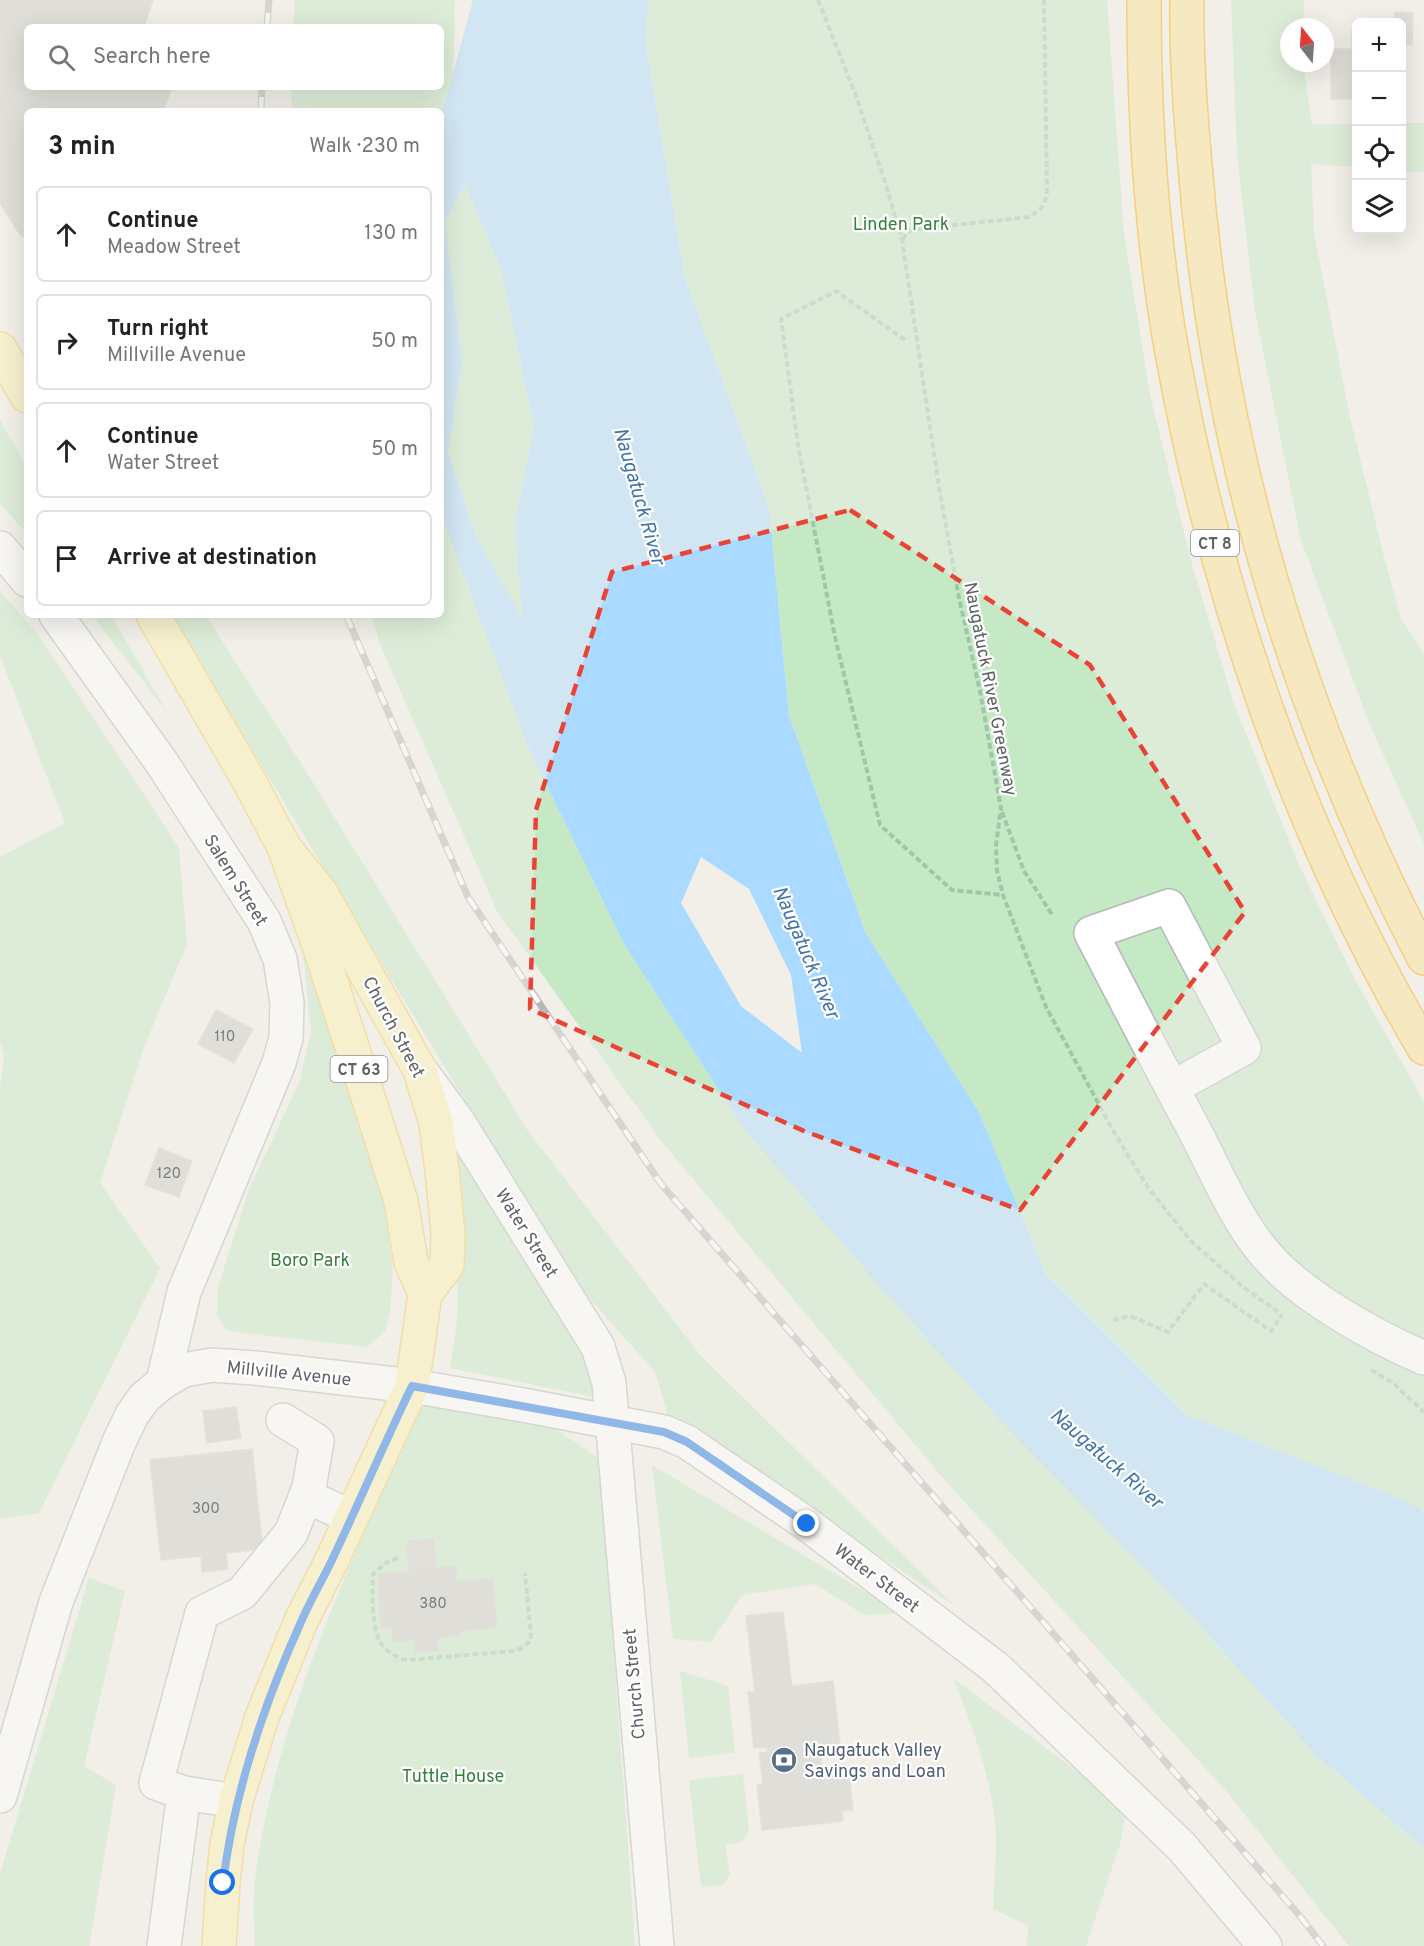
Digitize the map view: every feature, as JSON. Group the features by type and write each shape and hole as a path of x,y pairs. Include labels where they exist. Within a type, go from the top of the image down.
{"highway":[{"name":"CT 8","path":"1144,0 1148,144 1158,252 1171,350 1217,553 1246,650 1277,739 1320,846 1364,940 1424,1048"},
{"name":"CT 8","path":"1187,0 1191,118 1201,234 1231,425 1256,527 1284,626 1330,754 1354,815 1424,958"}],"main road":[{"path":"0,349 24,391"},
{"name":"Church Street","path":"155,618 248,779 284,847 323,957 379,1131 401,1201 411,1262 425,1294"},
{"name":"Church Street","path":"219,1946 227,1844 236,1801 262,1717 301,1621 412,1386 425,1294 447,1265 448,1234 436,1123 420,1070 321,893 284,847"}],"street":[{"path":"0,548 24,576"},
{"name":"Salem Street","path":"58,618 162,763 264,921 280,959 287,1003 286,1038 279,1063 184,1292 163,1382"},
{"path":"1172,1088 1244,1048 1169,906 1091,933 1172,1088 1248,1232 1268,1258 1322,1302 1365,1328 1424,1358"},
{"name":"Water Street","path":"420,1070 457,1120 598,1347 609,1383 614,1422 664,1432 687,1442 807,1524 996,1668 1182,1847 1265,1946"},
{"name":"Millville Avenue","path":"0,1797 56,1602 81,1535 132,1415 144,1398 163,1382 184,1370 212,1365 255,1368 412,1386 614,1422"},
{"path":"236,1801 184,1793 156,1783 202,1613 242,1593 291,1533 309,1488 317,1441 284,1420"},
{"name":"Church Street","path":"614,1422 620,1520 657,1946"},
{"path":"306,1496 351,1517"},
{"path":"164,1946 184,1793"}],"path":[{"name":"Naugatuck River Greenway","path":"818,0 885,182 902,240 939,487 1001,808 996,845 997,871 1003,895 1046,1007 1115,1134 1149,1189 1191,1241 1242,1286 1289,1319"},
{"path":"902,240 916,229 1029,217 1044,205 1047,191 1044,0"},
{"path":"905,340 836,291 781,318 798,445 835,637 880,825 952,890 1003,895"},
{"path":"1001,808 1024,871 1053,916"},
{"path":"1113,1320 1132,1317 1168,1332 1204,1284 1271,1331 1282,1314"},
{"path":"1363,1365 1392,1382 1424,1412"},
{"path":"398,1558 387,1562 373,1574 372,1591 378,1638 395,1656 408,1660 515,1651 523,1647 531,1640 525,1573"}],"highlighted area":[{"path":"850,510 1090,665 1245,912 1020,1210 804,1131 530,1009 536,810 612,572"}],"green space":[{"path":"295,0 455,0 452,128 444,143 444,108 292,108 291,90 444,90 444,24 293,24"},
{"name":"Linden Park","path":"649,0 1107,0 1124,234 1150,395 1191,561 1234,704 1298,863 1353,976 1424,1102 1424,1513 1409,1502 1186,1415 1045,1273 980,1114 865,932 789,715 769,508 685,278 645,38"},
{"path":"1231,0 1304,0 1304,18 1280,18 1280,72 1304,72 1312,124 1352,124 1352,167 1311,164 1314,233 1350,417 1383,553 1401,618 1424,655 1424,844 1369,723 1301,540 1255,311 1237,155"},
{"path":"1406,123 1424,123 1424,172 1406,171"},
{"path":"465,185 501,269 534,427 515,524 523,619 475,534 448,451 462,362 445,221"},
{"path":"0,420 24,462 24,530 0,504"},
{"path":"444,523 528,747 624,944 744,1129 1197,1622 1315,1754 1424,1848 1424,1946 1349,1946 1226,1791 943,1478 662,1142 497,911 379,642 373,618 444,618"},
{"path":"0,591 40,637 179,848 187,944 144,1047 100,1183 160,1268 39,1513 0,1519 0,1088 4,1056 0,1041 0,857 65,823 0,656"},
{"path":"94,618 113,618 167,712"},
{"path":"172,618 207,618 304,768 528,1131 701,1356 956,1607 668,1415 655,1372 575,1282 245,738 234,724"},
{"name":"Boro Park","path":"303,952 342,1041 385,1204 393,1270 390,1313 385,1331 367,1347 228,1331 217,1316 218,1287 249,1189 299,1083 311,1031"},
{"path":"451,1133 599,1370 604,1399 450,1368 457,1322 458,1210"},
{"name":"Tuttle House","path":"423,1397 535,1415 600,1459 635,1946 255,1946 254,1891 260,1849 268,1806 292,1720 321,1636 387,1476"},
{"path":"652,1465 901,1613 864,1615 815,1584 742,1595 711,1642 673,1639"},
{"path":"89,1578 125,1591 84,1766 116,1785 89,1946 0,1946 0,1874"},
{"path":"680,1671 728,1686 735,1753 689,1758"},
{"path":"954,1679 1091,1782 1125,1815 1121,1841 1086,1946 1027,1946 1028,1926 993,1909 996,1845 993,1807 982,1758"},
{"path":"743,1774 749,1831 741,1842 725,1845 730,1874 723,1885 701,1887 689,1780"}],"water":[{"name":"Naugatuck River","path":"473,0 649,0 645,38 685,278 769,508 789,715 865,932 980,1114 1045,1273 1186,1415 1409,1502 1424,1513 1424,1848 1315,1754 1197,1622 998,1418 744,1129 624,944 528,747 444,523 444,108","holes":["465,185 501,269 534,427 515,524 522,617 475,534 448,452 462,362 445,221","701,857 749,889 791,975 802,1053 741,1006 681,903"]}],"building":[{"path":"0,0 153,0 145,24 24,24 24,90 171,90 164,108 24,108 24,237 20,235 0,203"},
{"path":"1395,12 1413,13 1412,45 1406,45 1406,18 1394,18"},
{"path":"1334,49 1352,49 1352,99 1331,99"},
{"path":"216,1010 253,1029 234,1063 198,1044"},
{"path":"159,1148 192,1161 179,1197 145,1185"},
{"path":"236,1407 241,1438 207,1443 203,1411"},
{"path":"252,1449 263,1549 226,1553 228,1569 202,1572 201,1556 161,1560 150,1460"},
{"path":"435,1547 436,1568 456,1566 457,1581 493,1578 497,1628 462,1631 460,1636 438,1638 438,1651 415,1653 414,1640 393,1642 392,1628 380,1629 378,1574 409,1571 407,1549"},
{"path":"783,1612 792,1686 833,1681 840,1745 820,1747 823,1775 849,1773 853,1810 842,1811 843,1821 762,1830 757,1785 763,1784 759,1753 768,1752 767,1747 754,1748 748,1692 755,1692 746,1616"}],"tunnel":[{"path":"408,1557 435,1555"}],"railway":[{"path":"267,24 269,0"},
{"path":"261,108 262,90"},
{"path":"347,618 468,897 661,1184 1299,1915 1323,1946"}],"place":[{"name":"Naugatuck Valley Savings and Loan","path":"784,1760"}],"route":[{"path":"223,1883 227,1844 236,1801 262,1717 301,1621 332,1560 412,1386 664,1432 687,1442 807,1524"}]}
